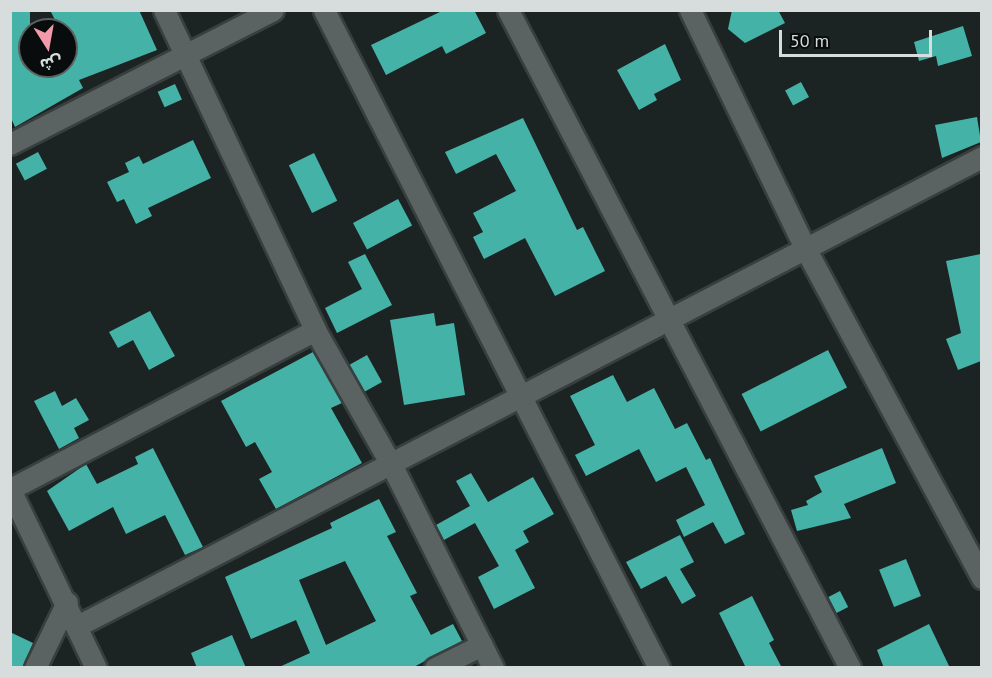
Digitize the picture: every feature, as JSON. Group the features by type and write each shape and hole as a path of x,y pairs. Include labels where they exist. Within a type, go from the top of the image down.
{"street":[{"path":"164,10 315,330 392,466 493,668"},
{"path":"10,144 273,10"},
{"path":"324,10 659,668"},
{"path":"508,10 850,668"},
{"path":"690,10 804,246 981,578"},
{"path":"79,625 392,466 520,395 804,246 981,157"},
{"path":"96,668 79,625 10,489 315,330"},
{"path":"35,668 67,602"},
{"path":"435,668 482,645"}],"building":[{"path":"10,10 30,10 30,18 18,18 18,78 78,78 78,18 54,18 50,10 139,10 157,50 79,80 83,88 15,127 10,116"},
{"path":"444,10 474,10 486,33 446,54 442,46 386,75 371,45"},
{"path":"732,10 778,10 785,23 745,43 728,29"},
{"path":"963,26 972,56 938,66 936,56 919,61 914,42"},
{"path":"665,44 681,80 654,94 657,100 639,110 617,70"},
{"path":"801,82 809,97 793,105 785,90"},
{"path":"175,84 182,100 165,107 158,92"},
{"path":"977,117 981,142 942,158 935,125"},
{"path":"523,118 577,230 583,227 605,271 555,296 525,238 484,259 473,237 483,232 473,213 516,191 496,154 456,174 445,152"},
{"path":"193,140 211,178 148,208 152,216 136,224 124,199 117,202 107,182 129,172 125,163 139,156 143,164"},
{"path":"38,152 47,169 25,181 16,164"},
{"path":"314,153 337,201 312,213 289,165"},
{"path":"398,199 412,225 367,249 353,223"},
{"path":"365,254 392,305 337,333 325,308 362,289 348,262"},
{"path":"981,254 981,361 958,370 946,339 961,333 946,261"},
{"path":"150,311 175,356 149,370 133,340 118,348 109,332"},
{"path":"434,313 436,326 454,323 465,395 404,405 390,320"},
{"path":"828,350 847,387 761,431 742,394"},
{"path":"313,352 342,403 331,408 362,463 276,509 259,479 272,472 255,442 246,447 221,401"},
{"path":"367,355 382,382 364,392 349,365"},
{"path":"613,375 627,402 654,388 675,429 687,423 706,460 710,458 745,534 725,544 713,522 684,537 676,520 705,505 686,467 656,482 639,449 586,476 575,455 595,445 570,396"},
{"path":"55,391 62,406 76,398 89,420 74,428 79,438 59,449 34,401"},
{"path":"153,448 203,547 185,555 165,515 126,534 113,507 69,531 47,491 86,464 97,484 138,464 135,457"},
{"path":"882,448 896,483 844,504 851,518 797,531 791,510 808,505 806,501 822,492 814,476"},
{"path":"471,473 488,502 533,477 554,514 523,531 529,542 515,550 535,588 494,609 478,577 499,566 475,523 444,540 436,525 470,506 456,481"},
{"path":"379,499 396,532 387,536 417,593 410,596 431,635 453,624 462,641 412,668 277,668 310,653 296,620 251,639 225,577 332,528 330,523","holes":["345,561 376,621 326,645 299,580"]},
{"path":"680,535 694,562 680,569 696,596 682,604 666,576 641,589 626,562"},
{"path":"906,559 921,596 894,607 879,570"},
{"path":"840,591 848,607 837,613 828,597"},
{"path":"752,596 774,640 769,643 782,668 746,668 719,613"},
{"path":"929,624 950,668 884,668 877,650"},
{"path":"10,632 33,643 22,668 10,668"},
{"path":"232,635 246,668 197,668 191,653"}]}
